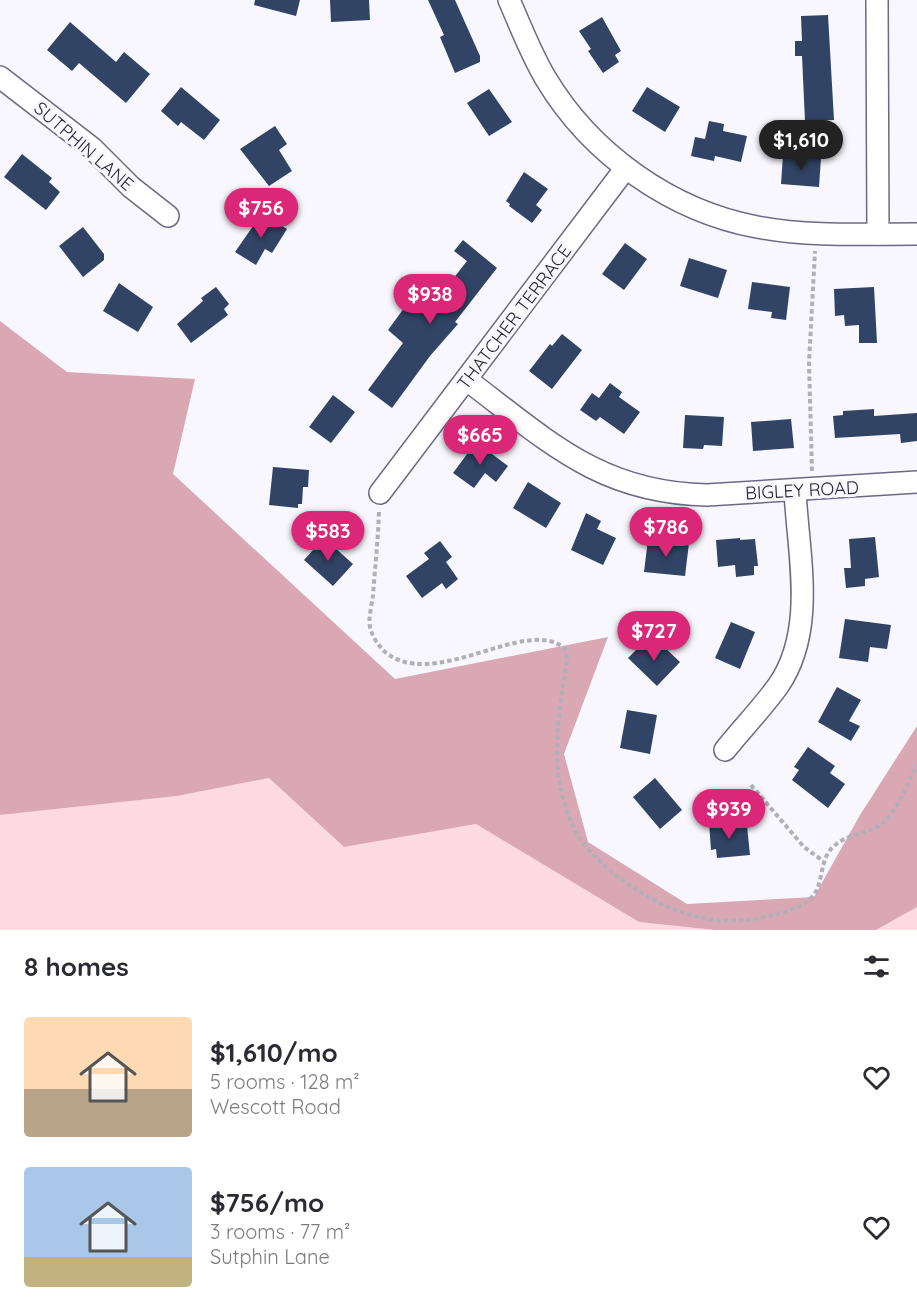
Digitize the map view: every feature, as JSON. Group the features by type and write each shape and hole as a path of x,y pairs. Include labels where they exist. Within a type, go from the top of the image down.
{"street":[{"path":"509,0 547,79 588,134 625,169 669,194 728,220 756,227 816,233 917,234"},
{"path":"877,0 878,234"},
{"name":"SUTPHIN LANE","path":"0,76 92,148 131,187 168,216"},
{"name":"THATCHER TERRACE","path":"380,493 625,169"},
{"name":"BIGLEY ROAD","path":"467,380 570,458 623,482 679,495 804,490 917,482"},
{"path":"725,750 779,685 795,652 802,605 804,490"}],"path":[{"path":"804,490 808,363 816,233"},
{"path":"380,493 370,626 378,645 405,663 427,664 523,642 546,641 560,644 565,649 567,661 556,742 558,780 575,829 591,853 610,871 640,893 669,910 711,920 733,921 790,910 811,898 819,881 823,861 834,846 884,823 903,794 917,764"},
{"path":"751,785 804,847 823,861"}],"shaded area":[{"path":"0,321 67,372 195,379 173,474 395,679 608,637 564,754 588,842 687,904 814,897 860,815 917,726 917,907 876,930 715,930 639,922 476,824 344,847 269,778 177,796 0,815"},
{"path":"269,778 344,847 476,824 639,922 715,930 0,930 0,815 177,796"},
{"path":"917,907 917,930 876,930"}],"building":[{"path":"255,0 300,0 296,16 254,5"},
{"path":"330,0 369,0 370,20 331,22"},
{"path":"428,0 455,0 480,56 480,62 455,73 440,37 444,35"},
{"path":"828,15 834,120 805,121 802,56 795,56 795,41 802,41 801,16"},
{"path":"602,17 621,51 615,55 619,62 603,73 588,51 591,49 579,31"},
{"path":"70,22 116,62 124,52 150,74 126,103 79,63 72,71 47,50"},
{"path":"181,87 220,120 204,140 181,122 178,126 161,111"},
{"path":"647,87 680,107 665,132 632,111"},
{"path":"489,89 512,122 489,136 467,103"},
{"path":"709,121 724,124 723,131 747,136 741,162 715,156 714,161 691,156 695,137 705,139"},
{"path":"275,126 287,144 279,150 292,171 269,186 240,149"},
{"path":"22,154 52,178 49,182 60,192 46,210 4,177"},
{"path":"783,155 821,158 819,187 781,184"},
{"path":"524,172 548,189 536,205 542,210 532,223 509,206 510,204 506,201"},
{"path":"262,213 287,229 272,253 265,249 256,265 235,252"},
{"path":"83,227 104,254 104,260 83,277 59,246"},
{"path":"463,240 497,268 455,322 458,324 430,356 392,408 368,390 403,343 388,330 410,300 416,304 420,299 430,308 467,261 454,251"},
{"path":"625,243 647,259 624,290 602,274"},
{"path":"689,258 727,270 718,298 680,286"},
{"path":"752,282 790,287 786,320 771,318 772,312 748,309"},
{"path":"119,283 153,307 138,332 103,311"},
{"path":"216,287 229,304 224,309 228,315 191,343 177,324 203,301 201,298"},
{"path":"874,287 877,343 859,343 859,325 845,326 844,315 835,316 834,289"},
{"path":"562,334 582,350 552,389 529,371 550,344 552,346"},
{"path":"610,383 622,392 619,397 640,412 624,434 600,417 596,421 580,410 592,393 599,398"},
{"path":"333,395 355,412 331,443 309,427"},
{"path":"874,409 874,416 917,413 917,441 901,443 900,434 835,438 833,416 843,415 843,411"},
{"path":"685,415 724,417 722,446 704,445 703,449 683,448"},
{"path":"791,419 794,448 753,451 751,422"},
{"path":"476,442 508,466 496,482 485,473 474,488 453,473"},
{"path":"273,467 309,470 308,487 303,487 302,504 298,504 298,508 269,505"},
{"path":"528,482 561,503 546,528 513,508"},
{"path":"586,513 601,521 597,529 616,538 603,565 571,550"},
{"path":"875,537 879,577 865,579 865,586 846,588 844,568 851,568 849,539"},
{"path":"324,538 353,564 333,586 304,560"},
{"path":"740,538 740,540 755,539 758,566 754,566 754,575 736,577 735,565 718,567 716,540"},
{"path":"648,539 689,543 685,576 644,572"},
{"path":"440,541 452,557 446,562 458,579 446,589 442,583 422,598 406,576 429,559 424,553"},
{"path":"845,619 891,625 887,649 870,647 868,662 839,658"},
{"path":"731,622 755,632 740,669 715,658"},
{"path":"645,641 653,650 661,644 680,662 657,686 628,658"},
{"path":"837,687 861,700 849,721 860,726 851,741 818,722"},
{"path":"627,710 657,715 650,754 620,748"},
{"path":"808,747 835,766 830,773 845,784 828,808 792,780 799,770 794,767"},
{"path":"655,778 682,810 660,829 633,797"},
{"path":"729,820 729,828 747,826 750,855 717,858 716,849 711,850 709,822"}]}
